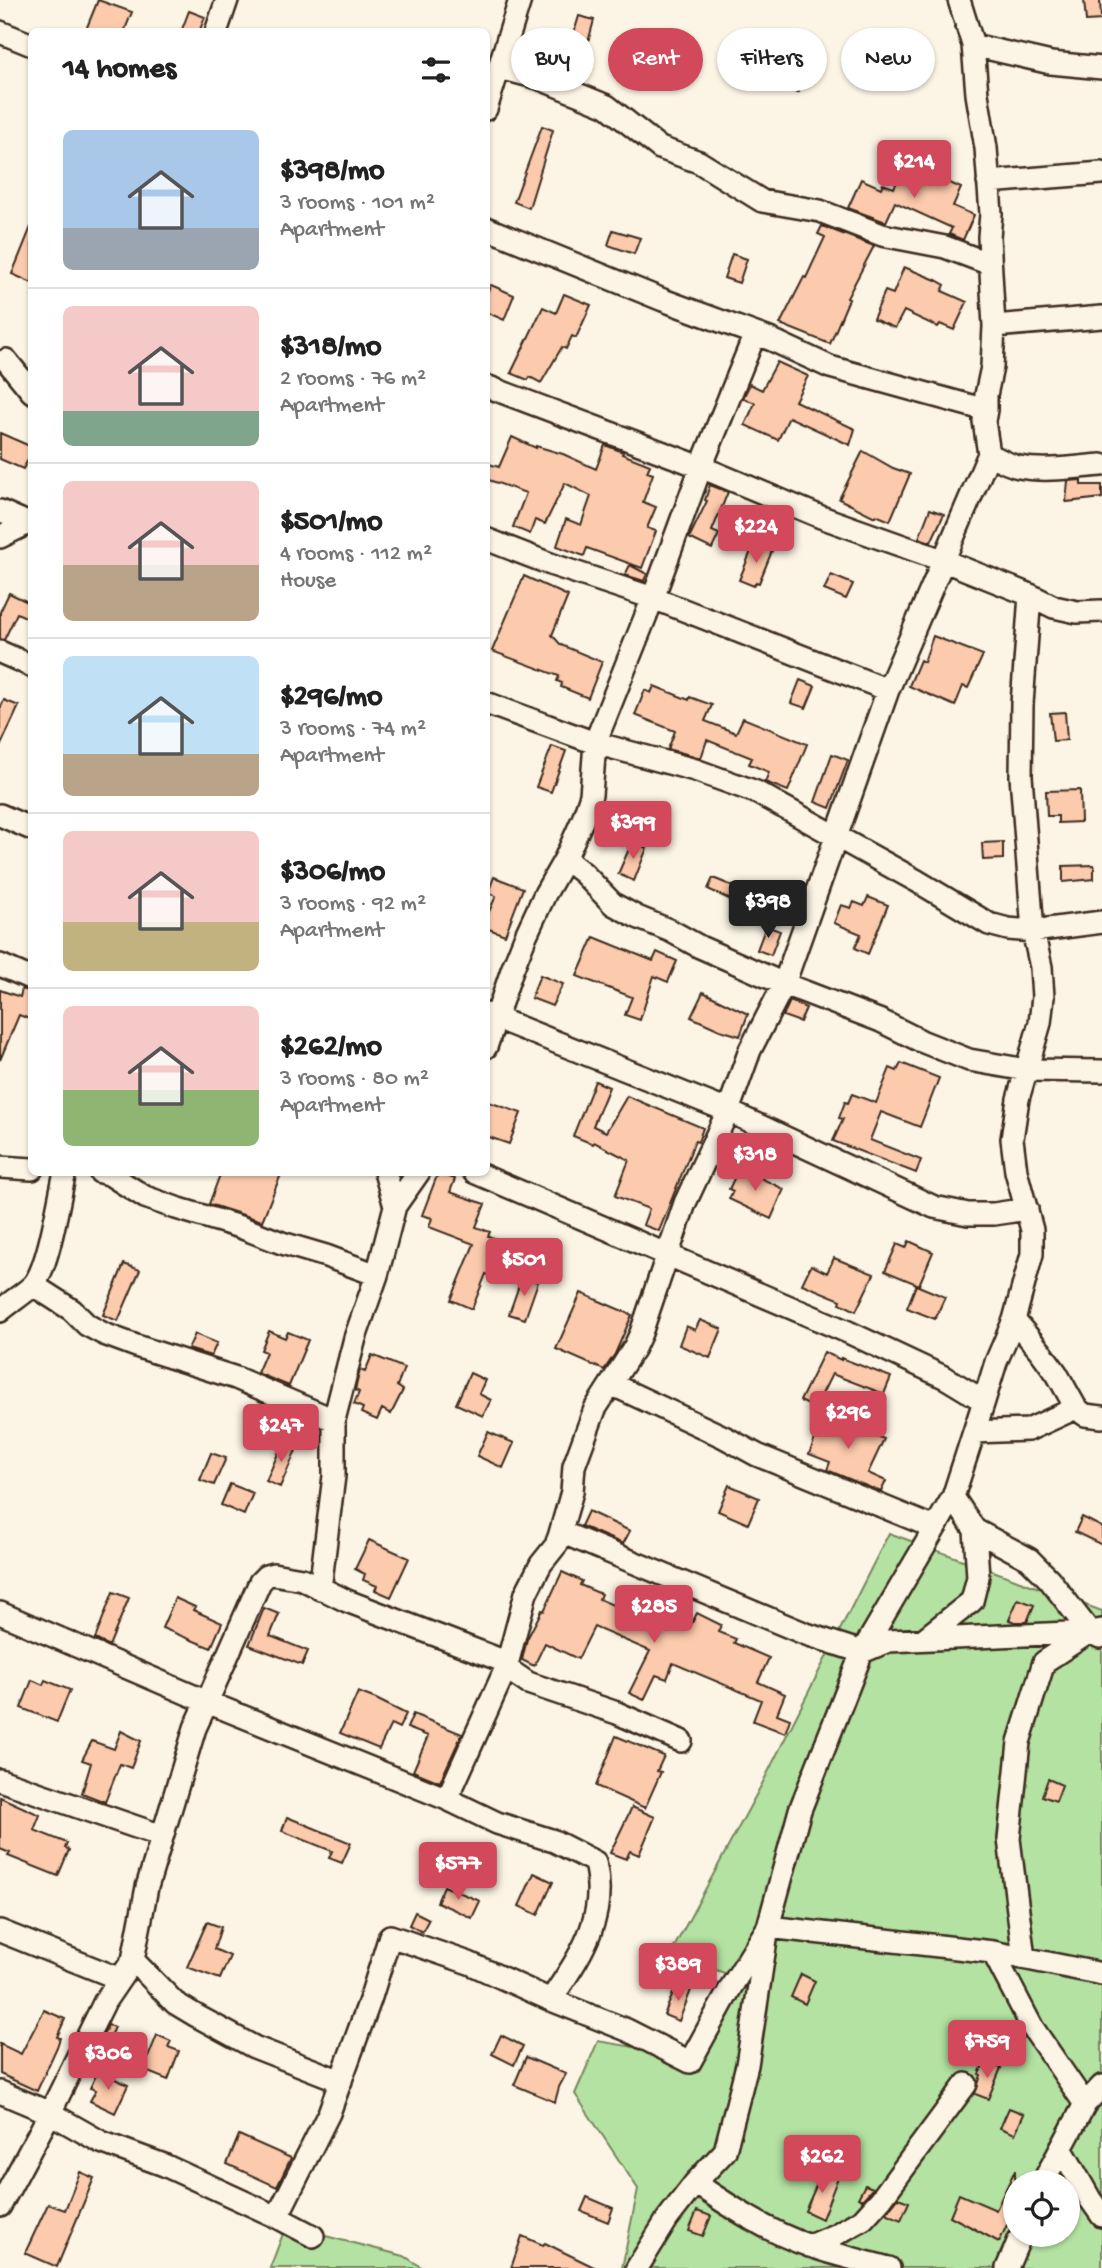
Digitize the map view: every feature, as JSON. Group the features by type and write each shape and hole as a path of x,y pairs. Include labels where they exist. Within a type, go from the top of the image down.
{"street":[{"path":"218,28 228,0"},
{"path":"490,97 520,0"},
{"path":"447,1799 561,1532 582,1440 595,1409 642,1333 685,1203 728,1111 750,1050 785,984 888,690 989,454 984,421 992,367 994,326 990,264 991,215 986,148 976,94 973,45 959,0"},
{"path":"0,32 28,44"},
{"path":"973,45 1051,63 1102,68"},
{"path":"500,68 538,78 607,106 660,148 699,162 762,201 820,211 882,235 945,247 990,264"},
{"path":"988,182 1102,173"},
{"path":"490,230 755,334 830,367 985,410"},
{"path":"994,326 1102,317"},
{"path":"755,334 595,743 591,795 565,859 545,894 491,1016 728,1111 934,1207 968,1214 994,1214 1027,1209"},
{"path":"3,359 28,362"},
{"path":"3,359 28,387"},
{"path":"490,388 701,467 821,517 942,560 1063,610 1102,611"},
{"path":"989,454 1019,467 1102,465"},
{"path":"0,511 28,523"},
{"path":"0,537 28,525"},
{"path":"490,541 553,565 653,598 888,690"},
{"path":"637,2268 668,2218 695,2183 725,2151 747,2064 768,1927 800,1810 862,1652 953,1497 996,1362 1014,1320 1032,1254 1032,1230 1016,1171 1012,1139 1018,1099 1040,1023 1043,996 1041,967 1033,931 1021,776 1022,704 1030,595"},
{"path":"0,652 28,664"},
{"path":"490,704 595,743 695,770 756,792 918,881 989,924 1033,931 1102,922"},
{"path":"0,815 28,827"},
{"path":"565,859 613,904 637,917 785,984 881,1021 969,1060 1026,1070 1102,1071"},
{"path":"0,965 28,977"},
{"path":"0,1167 28,1169"},
{"path":"0,1311 33,1285 40,1275 64,1176"},
{"path":"112,1176 145,1197 377,1275"},
{"path":"386,1176 396,1206"},
{"path":"320,1589 334,1476 334,1420 355,1338 377,1275 396,1206 416,1176"},
{"path":"483,1176 848,1332 946,1378 984,1401"},
{"path":"33,1285 72,1310 87,1325 104,1334 236,1378 334,1420"},
{"path":"1014,1320 1041,1352 1076,1408 1085,1415 1102,1417"},
{"path":"611,1384 757,1455 935,1528"},
{"path":"974,1432 1028,1430 1076,1408"},
{"path":"953,1497 975,1530 1029,1559 1098,1633"},
{"path":"924,1639 972,1601 978,1577 975,1530"},
{"path":"561,1532 806,1634 862,1652 888,1641 1098,1633"},
{"path":"0,2206 106,2001 133,1960 146,1887 195,1728 260,1582 266,1576 273,1574 302,1578 347,1601 506,1665 528,1683 617,1713 681,1741"},
{"path":"0,1612 497,1822 554,1841 595,1863 599,1903 594,1926 580,1955 551,2000"},
{"path":"1024,1958 1009,1839 1019,1742 1044,1662 1098,1633"},
{"path":"0,1780 162,1836"},
{"path":"768,1927 993,1952 1102,1975"},
{"path":"276,2217 329,2113 390,1937 469,1963 627,2030 690,2062 768,1927"},
{"path":"0,1931 120,1979"},
{"path":"993,1952 1032,2027 1085,2104"},
{"path":"133,1960 175,2003 195,2015 254,2047 341,2081"},
{"path":"809,2246 863,2219 966,2084"},
{"path":"1049,2170 1085,2104 1102,2086"},
{"path":"0,2092 50,2113 101,2141 164,2165 313,2236"},
{"path":"1061,2148 1102,2216"},
{"path":"695,2183 752,2219 809,2246 889,2268"},
{"path":"1007,2268 1016,2247"}],"green space":[{"path":"889,1533 1102,1611 1102,2268 622,2268 638,2189 575,2094 598,2041 693,2057 727,1974 671,1953 762,1784"},
{"path":"286,2226 404,2256 423,2268 270,2268"}],"building":[{"path":"98,0 132,12 126,28 87,28"},
{"path":"1084,0 1100,0 1101,20 1086,21"},
{"path":"189,11 205,17 201,28 183,28"},
{"path":"579,16 594,20 592,28 575,28"},
{"path":"542,126 553,130 529,208 514,202"},
{"path":"906,163 961,188 953,206 974,215 963,240 949,234 952,228 895,202 886,222 848,208 861,179 881,188 883,184 894,188"},
{"path":"822,226 874,246 847,298 849,299 830,344 780,324 825,237 818,234"},
{"path":"613,230 640,238 634,254 608,245"},
{"path":"28,234 28,281 12,274"},
{"path":"732,254 747,259 739,283 724,278"},
{"path":"904,267 945,285 942,291 967,302 954,330 940,324 938,327 904,311 895,328 873,319 885,291 893,294"},
{"path":"491,285 514,295 504,320 490,314"},
{"path":"564,294 591,305 576,338 572,336 566,349 562,347 541,383 530,377 528,380 511,373 543,307 556,313"},
{"path":"777,362 808,376 795,401 855,429 850,445 789,417 778,440 745,425 755,403 743,398 750,384 762,390"},
{"path":"0,433 28,445 28,460 23,469 0,459"},
{"path":"512,437 536,448 563,454 596,469 605,445 650,465 647,472 653,474 643,502 656,507 647,528 656,531 642,568 587,548 584,556 557,546 566,519 581,525 591,496 565,483 545,524 535,520 530,534 513,527 526,493 490,480 490,464 499,467"},
{"path":"863,451 910,474 890,521 876,515 875,517 839,499"},
{"path":"1081,480 1081,485 1102,485 1102,498 1066,502 1068,481"},
{"path":"710,485 728,492 712,531 719,534 712,549 689,538 707,501 705,500"},
{"path":"930,509 944,514 931,542 919,538"},
{"path":"754,544 772,551 759,583 756,582 754,586 739,580"},
{"path":"630,565 647,574 644,581 625,575"},
{"path":"831,575 853,584 846,599 824,590"},
{"path":"524,576 568,596 552,635 561,645 602,662 588,698 561,687 562,683 557,681 559,676 492,651"},
{"path":"9,593 28,602 28,618 17,613 4,640 0,639 0,612"},
{"path":"933,636 983,655 968,688 963,686 955,706 909,686 920,660 924,662"},
{"path":"800,680 815,686 806,708 791,703"},
{"path":"654,686 689,700 690,697 712,705 705,721 736,733 743,718 807,744 788,791 765,782 769,772 749,764 752,758 707,740 701,758 668,749 675,731 635,715 645,690 651,693"},
{"path":"4,700 19,706 0,747 0,709"},
{"path":"1065,712 1067,740 1053,741 1050,713"},
{"path":"552,746 566,751 551,792 536,787"},
{"path":"832,754 848,760 830,808 815,802"},
{"path":"1080,790 1081,822 1058,823 1058,816 1047,816 1046,791"},
{"path":"632,842 647,848 634,881 618,874"},
{"path":"1003,842 1003,859 983,860 982,843"},
{"path":"1094,865 1094,879 1063,882 1063,866"},
{"path":"494,877 523,888 505,935 490,929 490,909 496,896 490,894"},
{"path":"713,878 769,901 786,905 778,923 734,904 735,902 708,889"},
{"path":"868,897 888,905 868,954 855,948 861,934 834,923 841,905 851,908 854,902 864,906"},
{"path":"766,926 780,931 771,955 757,950"},
{"path":"594,937 653,961 657,952 677,961 668,982 654,976 640,1020 625,1015 632,997 577,976"},
{"path":"540,975 563,984 552,1006 531,998"},
{"path":"22,989 28,991 28,1018 19,1015 0,1060 0,990 20,997"},
{"path":"703,992 748,1014 740,1036 691,1017"},
{"path":"790,1001 806,1008 800,1022 783,1016"},
{"path":"901,1063 939,1078 920,1127 881,1112 870,1140 921,1160 916,1173 833,1141 843,1119 839,1118 845,1102 848,1103 852,1094 876,1103 890,1068 897,1071"},
{"path":"595,1081 609,1087 593,1126 606,1132 627,1096 703,1128 698,1142 695,1141 659,1231 643,1225 649,1209 615,1196 629,1160 594,1142 593,1144 573,1136"},
{"path":"490,1102 521,1113 509,1144 490,1137"},
{"path":"745,1148 758,1155 752,1169 738,1163"},
{"path":"739,1168 784,1189 771,1219 729,1199 733,1191 729,1189"},
{"path":"220,1176 280,1176 262,1221 209,1204"},
{"path":"437,1176 446,1176 455,1179 450,1192 485,1204 476,1227 490,1232 488,1236 506,1242 492,1276 486,1274 472,1309 451,1300 474,1244 429,1227 432,1218 422,1215"},
{"path":"909,1241 933,1252 919,1285 885,1271 897,1244 906,1248"},
{"path":"834,1258 874,1274 856,1311 840,1303 841,1300 802,1284 811,1265 827,1273"},
{"path":"124,1264 140,1270 118,1321 103,1315"},
{"path":"522,1277 538,1282 525,1319 509,1314"},
{"path":"916,1285 945,1297 935,1319 907,1308"},
{"path":"581,1293 632,1315 615,1354 604,1370 556,1349"},
{"path":"700,1320 722,1329 710,1358 679,1345 686,1326 695,1330"},
{"path":"269,1331 285,1338 288,1332 308,1340 289,1386 257,1373 266,1352 261,1350"},
{"path":"195,1334 217,1343 211,1356 188,1349"},
{"path":"824,1352 891,1377 884,1394 832,1374 815,1408 800,1401"},
{"path":"372,1355 404,1368 397,1386 403,1390 391,1414 382,1409 377,1420 361,1413 363,1408 354,1404 359,1392 355,1390 360,1370 365,1372"},
{"path":"470,1373 485,1380 479,1394 491,1400 483,1416 456,1404"},
{"path":"825,1414 884,1439 868,1473 886,1481 881,1492 827,1470 830,1462 809,1454"},
{"path":"488,1432 514,1443 503,1468 477,1456"},
{"path":"283,1442 297,1448 280,1487 266,1481"},
{"path":"211,1453 226,1458 214,1485 200,1480"},
{"path":"230,1484 253,1493 244,1515 221,1505"},
{"path":"729,1485 759,1498 748,1524 718,1511"},
{"path":"588,1511 630,1531 623,1544 581,1526"},
{"path":"1082,1517 1102,1527 1102,1545 1075,1532"},
{"path":"369,1540 409,1558 391,1597 375,1590 377,1586 363,1580 365,1574 355,1569"},
{"path":"562,1572 582,1581 580,1585 601,1594 599,1599 629,1612 632,1607 665,1621 669,1612 692,1623 697,1613 721,1625 718,1632 736,1639 734,1643 769,1658 758,1682 785,1694 777,1714 790,1719 785,1733 753,1721 761,1700 673,1663 667,1679 656,1675 644,1700 629,1693 650,1651 594,1627 578,1659 545,1643 534,1666 522,1660 527,1639 542,1610 544,1611"},
{"path":"113,1592 129,1598 109,1646 95,1639"},
{"path":"175,1598 195,1607 193,1610 222,1623 211,1648 162,1628"},
{"path":"1018,1599 1034,1605 1027,1622 1009,1620"},
{"path":"264,1608 279,1614 270,1636 308,1651 302,1665 249,1645"},
{"path":"32,1680 43,1685 45,1680 70,1690 57,1722 21,1708"},
{"path":"358,1692 406,1714 399,1728 391,1724 379,1749 340,1733"},
{"path":"413,1714 462,1734 440,1782 413,1771 428,1736 407,1728"},
{"path":"121,1731 141,1741 131,1768 120,1764 105,1802 82,1793 91,1763 82,1760 92,1741 114,1749"},
{"path":"616,1736 664,1756 657,1771 661,1772 645,1808 596,1786"},
{"path":"1048,1779 1062,1785 1056,1801 1042,1796"},
{"path":"0,1797 40,1815 34,1830 67,1843 65,1848 69,1850 58,1876 8,1856 10,1853 0,1849"},
{"path":"632,1807 655,1817 639,1855 630,1851 626,1859 610,1853"},
{"path":"287,1817 351,1843 342,1863 329,1858 332,1851 282,1831"},
{"path":"534,1873 553,1882 538,1915 519,1906"},
{"path":"444,1886 480,1901 472,1918 437,1902"},
{"path":"415,1912 429,1919 422,1932 409,1925"},
{"path":"207,1922 221,1927 214,1949 230,1956 220,1979 187,1967"},
{"path":"801,1974 815,1981 805,2004 791,1997"},
{"path":"677,1984 691,1990 679,2021 664,2015"},
{"path":"44,2010 65,2019 57,2037 60,2038 57,2047 37,2091 0,2074 0,2044 21,2054"},
{"path":"108,2025 114,2027 105,2048 98,2045"},
{"path":"157,2035 171,2041 168,2047 179,2051 168,2080 143,2070"},
{"path":"501,2035 523,2046 514,2065 492,2054"},
{"path":"526,2057 566,2074 555,2102 514,2085"},
{"path":"985,2061 1001,2068 988,2099 975,2094"},
{"path":"98,2071 128,2085 115,2113 90,2101 96,2090 90,2088"},
{"path":"1009,2108 1024,2114 1015,2134 1000,2128"},
{"path":"239,2135 291,2158 277,2187 227,2164"},
{"path":"823,2170 838,2177 822,2219 805,2211"},
{"path":"80,2172 94,2178 57,2267 25,2253 48,2204 65,2210"},
{"path":"865,2185 873,2188 862,2200 858,2198"},
{"path":"959,2194 996,2210 1003,2195 1003,2234 999,2242 950,2216"},
{"path":"587,2197 613,2208 608,2222 581,2211"},
{"path":"898,2198 909,2202 901,2220 886,2213"},
{"path":"697,2211 711,2216 703,2236 689,2231"},
{"path":"522,2236 543,2245 545,2243 596,2268 511,2268"}]}
